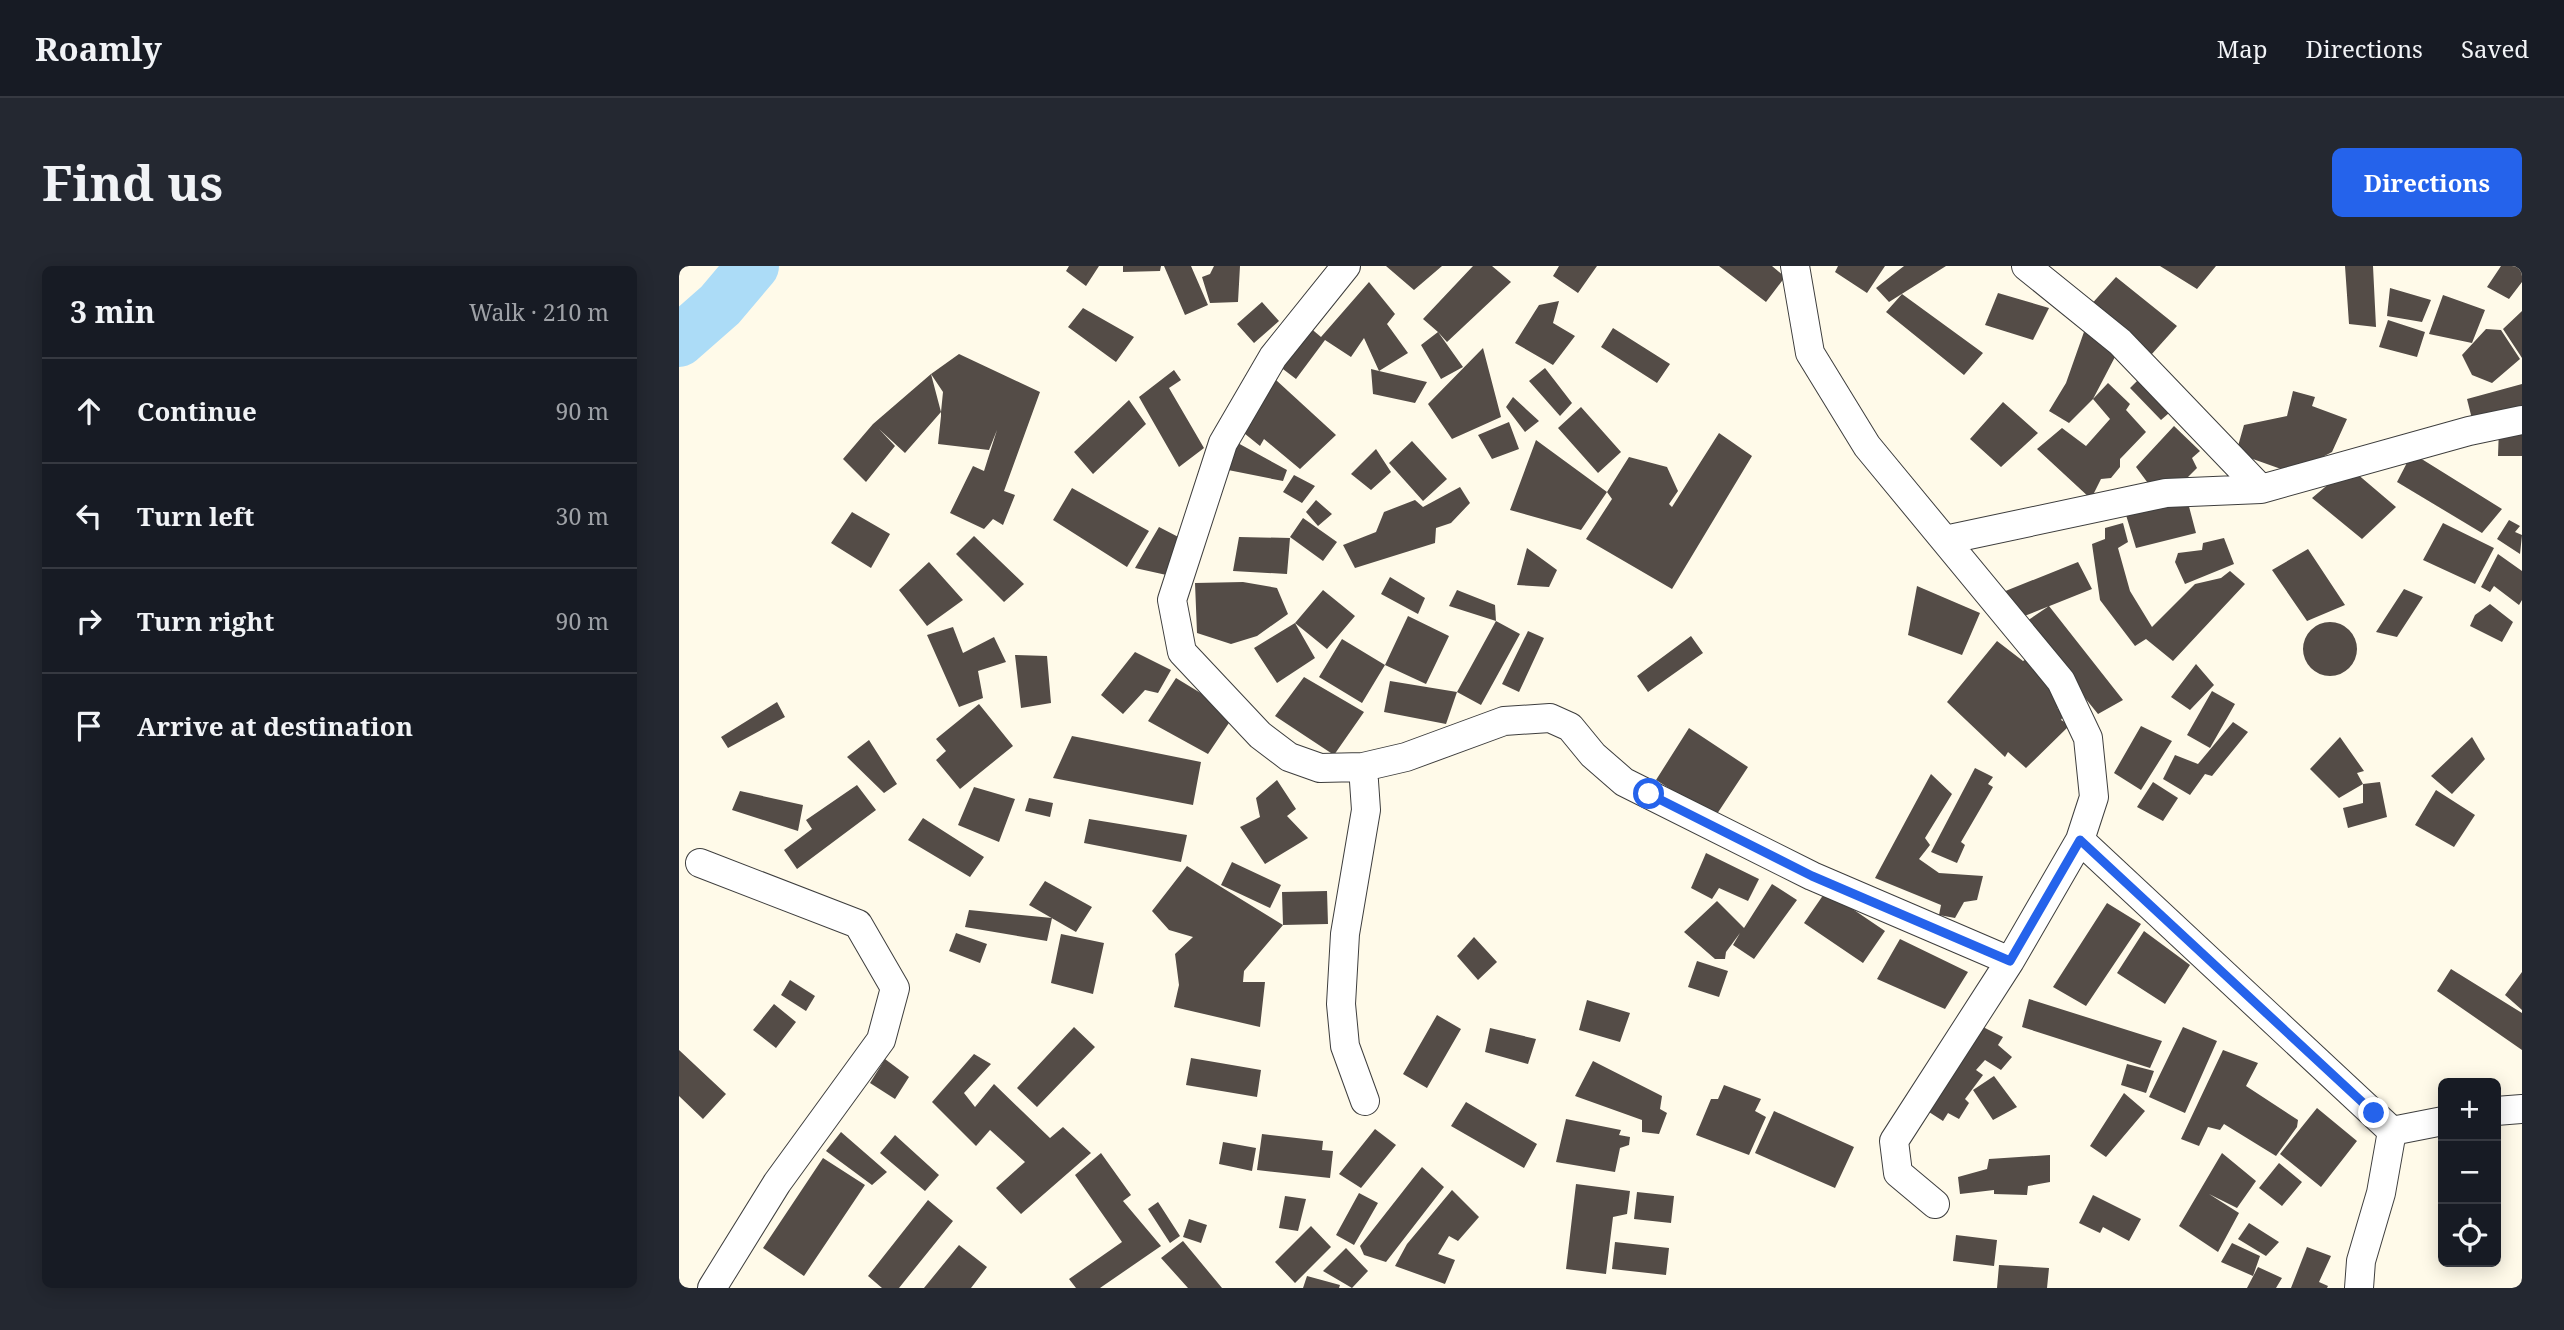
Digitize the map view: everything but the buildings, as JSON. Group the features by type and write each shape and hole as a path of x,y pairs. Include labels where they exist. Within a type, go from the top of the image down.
{"street":[{"path":"1346,266 1273,357 1223,443 1172,600 1182,652 1260,735 1289,757 1320,768 1363,767 1405,757 1504,721 1550,718 1570,727 1593,755 1624,782 1812,876 2010,961"},
{"path":"1794,266 1810,353 1867,446 2061,681 2088,738 2094,797 2080,840 2010,961 1894,1141 1898,1172 1935,1204"},
{"path":"2027,266 2120,342 2261,489"},
{"path":"1945,540 2166,493 2261,489 2469,431 2522,420"},
{"path":"1363,767 1366,810 1345,934 1341,1004 1345,1046 1365,1101"},
{"path":"2080,840 2392,1130"},
{"path":"700,863 858,924 895,988 881,1040 777,1183 712,1288"},
{"path":"2501,1111 2522,1110"},
{"path":"2392,1130 2438,1122"},
{"path":"2359,1288 2361,1261 2381,1193 2392,1130"}],"waterway":[{"path":"679,341 720,305 753,266"}],"route":[{"path":"1649,794 1812,876 2010,961 2080,840 2374,1113"}]}
